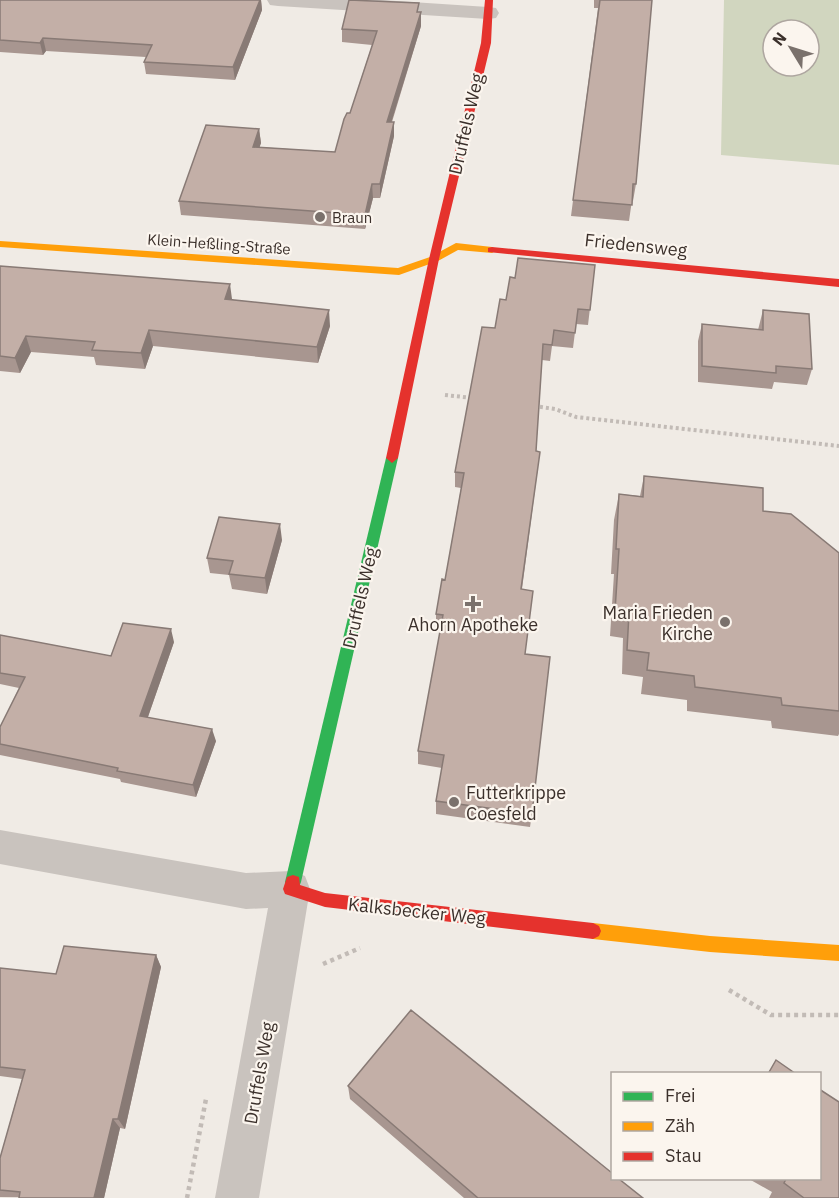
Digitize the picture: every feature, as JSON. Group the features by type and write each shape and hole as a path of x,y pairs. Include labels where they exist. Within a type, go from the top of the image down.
{"street":[{"path":"278,0 488,6"},
{"name":"Druffels Weg","path":"237,1198 291,889 398,433 434,259 486,43 488,6"},
{"name":"Klein-Heßling-Straße","path":"0,244 399,272 434,259"},
{"name":"Friedensweg","path":"434,259 456,246 839,283"},
{"name":"Kalksbecker Weg","path":"0,847 246,891 291,889 325,900 710,944 839,953"}],"path":[{"path":"442,394 476,399"},
{"path":"532,406 555,409 576,417 839,446"}],"green space":[{"path":"724,0 839,0 839,165 721,155"}],"building":[{"path":"0,0 260,0 233,67 144,62 152,45 43,38 40,43 0,40"},
{"path":"349,0 419,3 417,12 421,12 387,122 394,122 380,184 372,184 365,215 179,201 206,125 259,129 253,147 335,152 344,119 347,113 350,113 377,31 342,29"},
{"path":"600,0 652,0 636,184 633,184 632,205 573,200"},
{"path":"518,258 595,265 590,310 578,309 575,333 554,330 552,345 543,344 536,451 540,452 521,589 533,591 525,654 550,657 532,814 436,801 444,755 418,751 443,615 436,614 442,579 445,580 464,473 455,472 482,327 495,328 500,299 506,300 510,277 515,278"},
{"path":"0,266 230,284 225,299 329,310 317,347 149,330 141,353 92,350 95,342 26,336 15,358 0,356"},
{"path":"763,310 809,314 812,369 776,366 776,373 702,366 702,324 763,330"},
{"name":"Maria Frieden Kirche","path":"644,476 763,488 763,511 791,514 839,553 839,711 782,705 781,698 695,687 694,676 647,670 649,653 627,650 629,613 615,611 619,549 616,549 619,494 643,497"},
{"path":"219,517 280,524 265,578 229,574 233,561 207,558"},
{"path":"123,623 171,629 140,716 212,729 193,785 117,771 118,768 0,744 0,727 25,677 0,673 0,635 111,656"},
{"path":"64,946 156,955 118,1119 113,1119 94,1198 19,1198 20,1192 0,1190 0,1158 25,1070 0,1067 0,968 56,974"},
{"path":"411,1010 611,1172 611,1180 620,1180 643,1198 478,1198 348,1086"},
{"path":"776,1060 793,1072 769,1072"},
{"path":"821,1090 839,1102 839,1198 804,1198 784,1183 786,1180 821,1180"}],"traffic: fast":[{"path":"293,882 392,458"}],"traffic: slow":[{"path":"0,244 399,272 434,259 456,246 492,250"},
{"path":"593,931 710,944 839,953"}],"traffic: jam":[{"path":"392,458 434,259 486,43 489,0"},
{"path":"492,250 839,283"},
{"path":"293,882 291,889 325,900 593,931"}],"place":[{"name":"Braun","path":"320,217"},
{"name":"Ahorn Apotheke","path":"473,604"},
{"name":"Maria Frieden Kirche","path":"725,622"},
{"name":"Futterkrippe Coesfeld","path":"454,802"}]}
